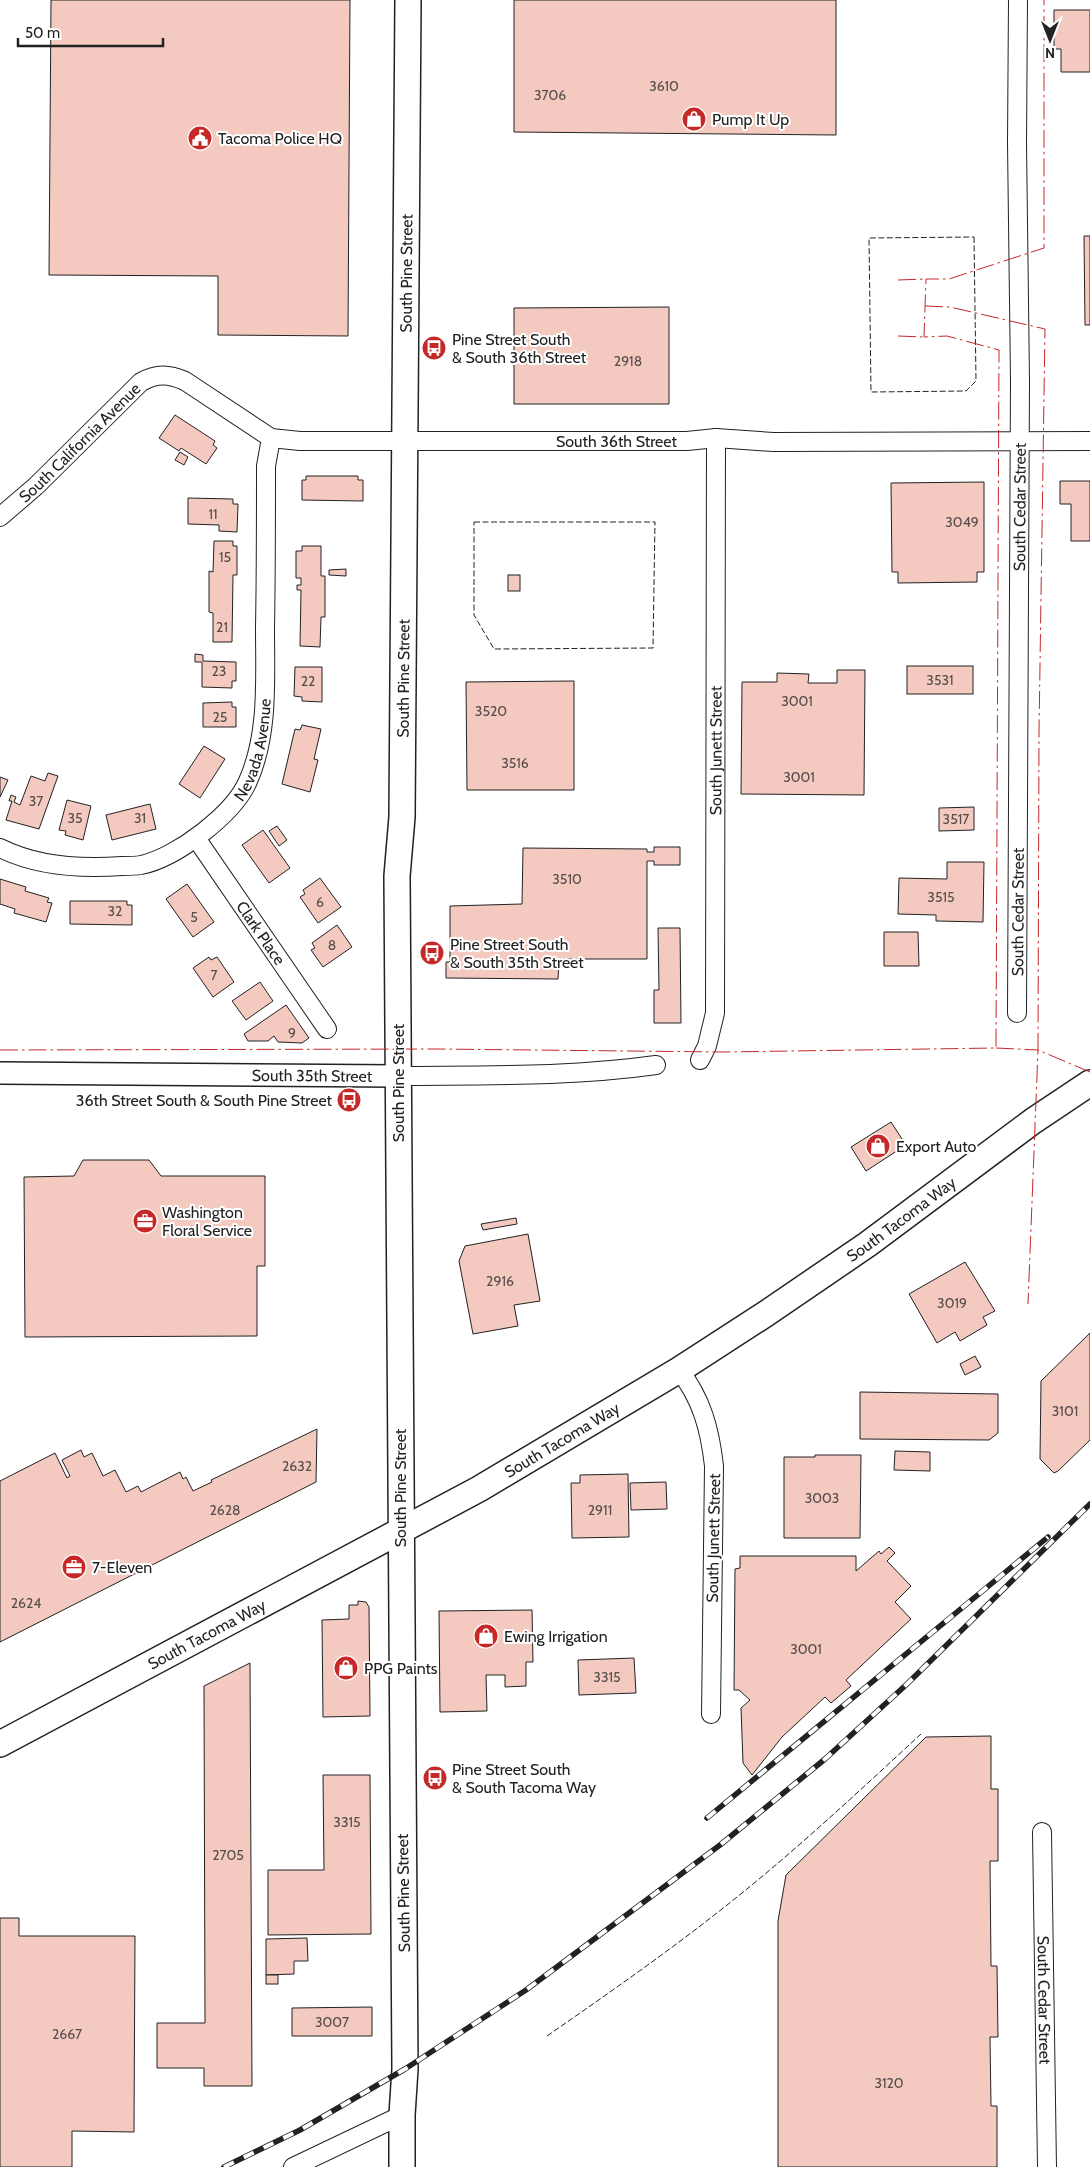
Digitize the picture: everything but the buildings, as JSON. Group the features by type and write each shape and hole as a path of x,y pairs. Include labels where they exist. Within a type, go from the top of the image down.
{"main road":[{"name":"South Pine Street","path":"402,2167 402,2115 405,2069 397,876 402,817 408,0"},
{"name":"South Tacoma Way","path":"0,1744 479,1488 679,1370 767,1314 868,1244 1033,1121 1090,1082"}],"street":[{"name":"South Cedar Street","path":"1016,1013 1019,440 1018,0"},
{"name":"South 36th Street","path":"160,374 185,381 271,438 300,441 658,441 716,438 773,442 1090,441"},
{"name":"South California Avenue","path":"0,517 36,486 141,382 160,374"},
{"name":"Nevada Avenue","path":"0,848 39,861 103,868 141,865 161,858 196,838 230,807 248,782 260,744 264,687 266,466 271,438"},
{"name":"South Junett Street","path":"700,1060 707,1046 715,1013 716,438"},
{"name":"Clark Place","path":"196,838 327,1029"},
{"name":"South 35th Street","path":"0,1073 398,1076 623,1070 656,1065"},
{"name":"South Junett Street","path":"679,1370 691,1385 700,1402 709,1432 714,1466 710,1714"},
{"name":"South Cedar Street","path":"1042,1832 1046,2167"},
{"path":"293,2167 402,2115"}],"railway":[{"path":"224,2167 300,2130 405,2069 526,1990 720,1845 825,1759 907,1684 1090,1504"},
{"path":"707,1818 1048,1537"}],"fence":[{"path":"974,237 976,381 966,391 871,392 869,238 974,237"},
{"path":"474,522 655,522 653,648 494,649 474,615 474,522"},
{"path":"547,2036 701,1926 773,1867 921,1734"}],"power":[{"path":"0,1050 436,1049 723,1052 996,1048 999,350 947,336 924,337 926,279 949,279 1044,248 1044,0"},
{"path":"898,280 926,279"},
{"path":"925,306 950,307 1045,329 1039,732 1038,1050 1090,1072"},
{"path":"898,336 924,337"},
{"path":"996,1048 1038,1050 1028,1304"}],"place":[{"name":"Pump It Up","path":"694,119"},
{"name":"Tacoma Police HQ","path":"200,138"},
{"name":"Pine Street South & South 36th Street","path":"434,348"},
{"name":"Pine Street South & South 35th Street","path":"432,953"},
{"name":"36th Street South & South Pine Street","path":"349,1100"},
{"name":"Export Auto","path":"878,1146"},
{"name":"Washington Floral Service","path":"145,1221"},
{"name":"7-Eleven","path":"74,1567"},
{"name":"Ewing Irrigation","path":"486,1636"},
{"name":"PPG Paints","path":"346,1668"},
{"name":"Pine Street South & South Tacoma Way","path":"435,1778"}]}
